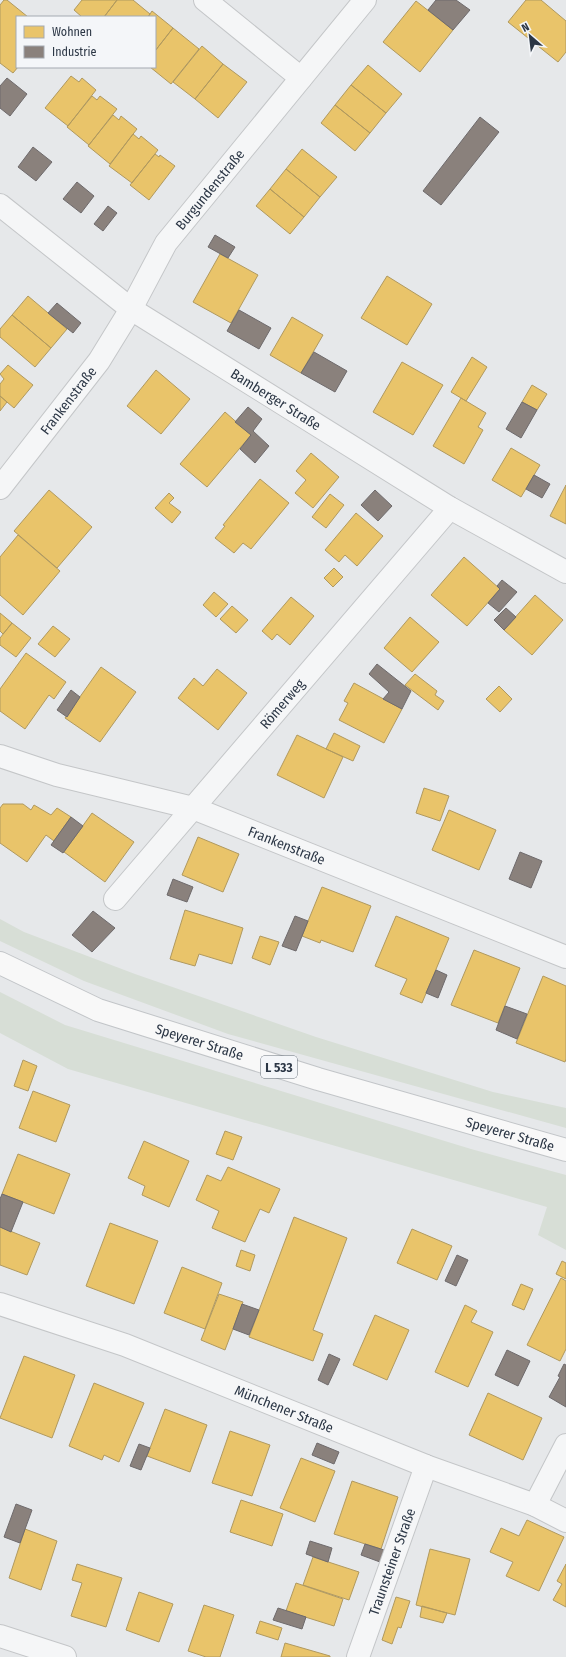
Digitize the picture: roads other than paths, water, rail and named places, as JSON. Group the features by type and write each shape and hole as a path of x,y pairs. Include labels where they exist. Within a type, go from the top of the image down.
{"main road":[{"name":"Speyerer Straße","path":"0,963 98,1010 318,1079 566,1150"}],"street":[{"path":"205,0 301,78"},
{"name":"Burgundenstraße","path":"131,309 166,243 365,0"},
{"name":"Bamberger Straße","path":"0,205 131,309 450,508 566,572"},
{"name":"Frankenstraße","path":"0,488 99,362 131,309"},
{"name":"Römerweg","path":"115,899 450,508"},
{"name":"Frankenstraße","path":"0,756 56,775 193,808 566,957"},
{"name":"Münchener Straße","path":"0,1304 125,1345 426,1466 535,1505 566,1520"},
{"path":"535,1505 566,1445"},
{"name":"Traunsteiner Straße","path":"358,1657 426,1466"},
{"path":"0,1636 65,1657"}]}
